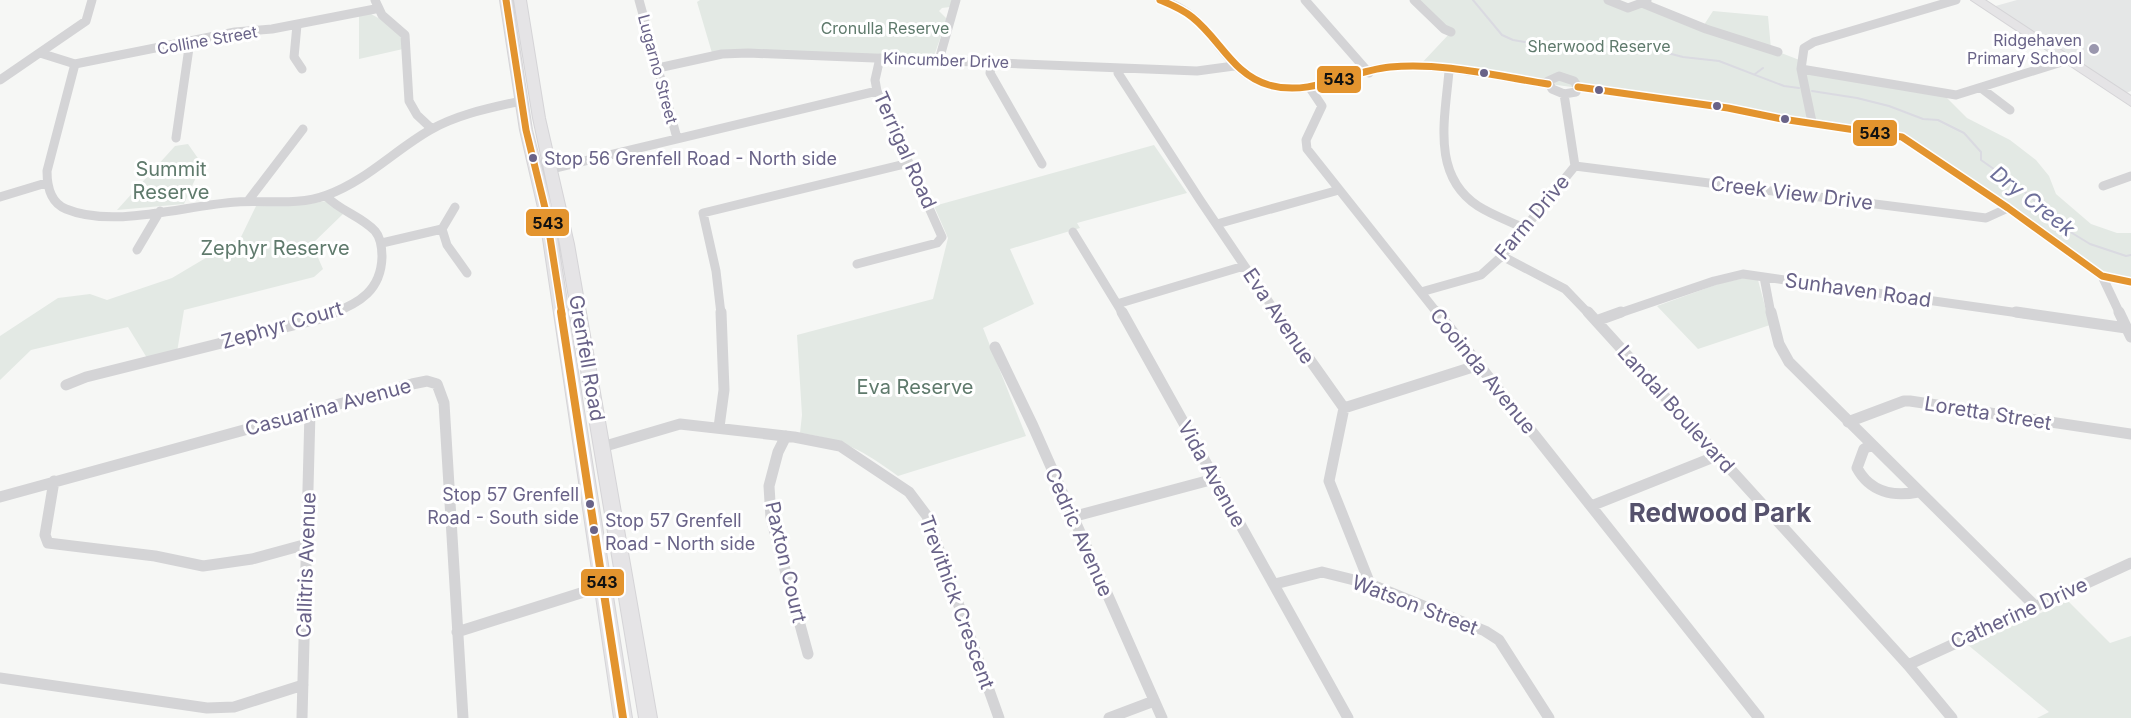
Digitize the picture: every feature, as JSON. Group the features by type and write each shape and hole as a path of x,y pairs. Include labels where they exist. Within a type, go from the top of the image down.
{"main road":[{"name":"Grenfell Road","path":"506,0 528,99 623,718"},
{"name":"Grenfell Road","path":"520,0 528,99 551,169 567,244 648,718"},
{"path":"1977,0 2131,102"},
{"path":"583,453 602,447"},
{"path":"603,586 625,580"}],"street":[{"path":"0,80 86,21 94,0"},
{"name":"Lugarno Street","path":"639,0 676,138"},
{"path":"939,60 956,0"},
{"path":"1160,0 1200,19 1234,66 1254,80 1267,85 1296,89 1310,88 1398,66 1548,84 1556,92 1564,94 1576,92 1578,87"},
{"path":"1305,0 1369,73"},
{"path":"1414,0 1444,29 1451,32"},
{"path":"1610,1 1628,8 1652,0"},
{"path":"1812,122 1801,69 1804,48 1814,42 1956,0"},
{"path":"1642,3 1706,29 1778,52"},
{"path":"375,4 379,15 399,27 405,34 410,100 417,115 432,129"},
{"name":"Colline Street","path":"40,53 75,64 235,32 297,25 375,4"},
{"path":"297,25 294,57 302,69"},
{"path":"176,138 190,41"},
{"name":"Kincumber Drive","path":"658,68 722,54 738,53 1197,71 1234,66"},
{"name":"Terrigal Road","path":"857,264 940,242 942,237 877,91 875,80 880,57"},
{"path":"1801,69 1956,94 2068,60"},
{"path":"992,62 990,74 1042,164"},
{"path":"75,64 46,171 46,183 50,195 64,208 102,216 248,201 289,202 326,196 353,184 432,129 459,116 528,99"},
{"name":"Eva Avenue","path":"1119,68 1118,73 1138,107 1244,266 1344,408"},
{"path":"1449,71 1443,158 1446,172 1462,194 1477,206 1524,228"},
{"path":"1548,84 1550,78 1559,76 1574,81 1578,87 1728,108 1782,119 1902,137 2008,208 2102,276 2131,282"},
{"name":"Cooinda Avenue","path":"1310,88 1322,106 1306,140 1307,149 1759,718"},
{"path":"1981,88 2010,110"},
{"path":"551,169 877,91"},
{"name":"Farm Drive","path":"1421,292 1481,275 1502,256 1575,166 1564,94"},
{"path":"248,201 303,129"},
{"path":"719,427 723,418 725,383 723,312 715,254 703,213 909,163"},
{"name":"Creek View Drive","path":"1575,166 1986,218 2008,208"},
{"path":"2103,186 2131,177"},
{"path":"0,197 46,183"},
{"path":"1217,224 1339,190"},
{"path":"326,196 335,207 373,228 382,243 442,229 455,207"},
{"path":"137,250 160,211"},
{"path":"442,229 447,245 467,273"},
{"name":"Vida Avenue","path":"1073,232 1117,304 1348,718"},
{"name":"Zephyr Court","path":"66,385 86,377 321,318 348,307 377,286 382,276 382,243"},
{"name":"Landal Boulevard","path":"1502,256 1565,290 1596,321 1908,665 1952,718"},
{"path":"1117,304 1244,266"},
{"name":"Sunhaven Road","path":"1596,321 1732,275 1764,277 2129,332"},
{"path":"2102,276 2129,332"},
{"path":"1764,277 1783,355 2035,606"},
{"name":"Cedric Avenue","path":"995,347 1162,718"},
{"path":"1370,584 1329,481 1344,408 1479,365"},
{"name":"Casuarina Avenue","path":"0,497 412,384 427,381 437,384 444,403 463,718"},
{"name":"Loretta Street","path":"1848,422 1904,401 2131,434"},
{"name":"Callitris Avenue","path":"302,718 310,412"},
{"name":"Trevithick Crescent","path":"602,447 680,424 719,427 829,442 840,446 888,476 917,499 927,516 999,718"},
{"name":"Paxton Court","path":"786,436 778,452 769,486 771,518 808,654"},
{"path":"1871,445 1864,449 1857,468 1861,479 1873,489 1910,494 1918,492"},
{"path":"1591,506 1719,455"},
{"path":"1072,517 1214,479"},
{"path":"54,482 45,535 48,543 155,556 202,566 252,560 307,544"},
{"name":"Catherine Drive","path":"1908,665 2131,563"},
{"name":"Watson Street","path":"1275,584 1322,572 1370,584 1485,631 1499,640 1549,718"},
{"path":"457,632 603,586"},
{"path":"0,678 207,708 244,704 303,685"},
{"path":"1109,718 1154,701"}],"shaded area":[{"name":"Ridgehaven Primary School","path":"2017,0 2131,0 2131,91 2126,93 1992,7"}],"green space":[{"name":"Cronulla Reserve","path":"700,0 952,0 950,7 939,11 947,19 934,56 712,53 697,2"},
{"name":"Sherwood Reserve","path":"1415,0 1609,0 1628,8 1648,5 1702,28 1713,11 1768,16 1771,49 1802,61 1801,69 1941,92 1967,118 2010,140 2036,160 2049,176 2056,194 2091,224 2117,233 2131,233 2131,282 2103,273 1902,137 1696,104 1419,66 1451,32"},
{"path":"369,13 397,28 402,35 403,49 359,59 359,15"},
{"name":"Summit Reserve","path":"188,144 202,164 184,204 117,210 175,146"},
{"name":"Eva Reserve","path":"1154,145 1187,193 1077,223 1080,228 1010,249 1034,304 983,328 1026,436 898,476 852,447 800,433 802,415 797,335 933,299 948,238 934,206"},
{"name":"Zephyr Reserve","path":"326,201 343,214 312,244 323,269 314,277 184,310 177,352 147,358 128,327 31,350 0,380 0,336 58,298 90,294 107,300 172,278 241,237 257,204 302,205"},
{"path":"1745,278 1758,280 1770,325 1698,349 1657,306 1721,283"},
{"path":"2068,601 2110,643 2131,636 2131,718 2037,718 2049,712 1968,645"}],"waterway":[{"name":"Dry Creek","path":"1473,0 1502,35 1513,40 1536,44 1648,48 1683,57 1719,61 1784,86 1799,88"},
{"path":"1755,74 1763,68"},
{"name":"Dry Creek","path":"1812,91 1889,106 1923,119 1938,120 1964,133 1981,152 1981,160 2018,186 2072,233 2090,244 2126,256 2131,255"}],"transit line":[{"name":"543","path":"506,0 526,130 546,212 623,718"},
{"name":"543","path":"1160,0 1179,7 1206,30 1238,68 1252,78 1269,85 1285,88 1315,86 1374,69 1408,66 1448,68 1548,84"},
{"name":"543","path":"1578,87 1728,108 1782,119 1902,137 2008,208 2102,276 2131,282"}],"place":[{"name":"Ridgehaven Primary School","path":"2094,49"},
{"name":"Stop 56 Grenfell Road - North side","path":"533,158"},
{"name":"Stop 57 Grenfell Road - South side","path":"590,504"},
{"name":"Stop 57 Grenfell Road - North side","path":"594,530"}],"district":[{"name":"Redwood Park","path":"1720,512"}]}
